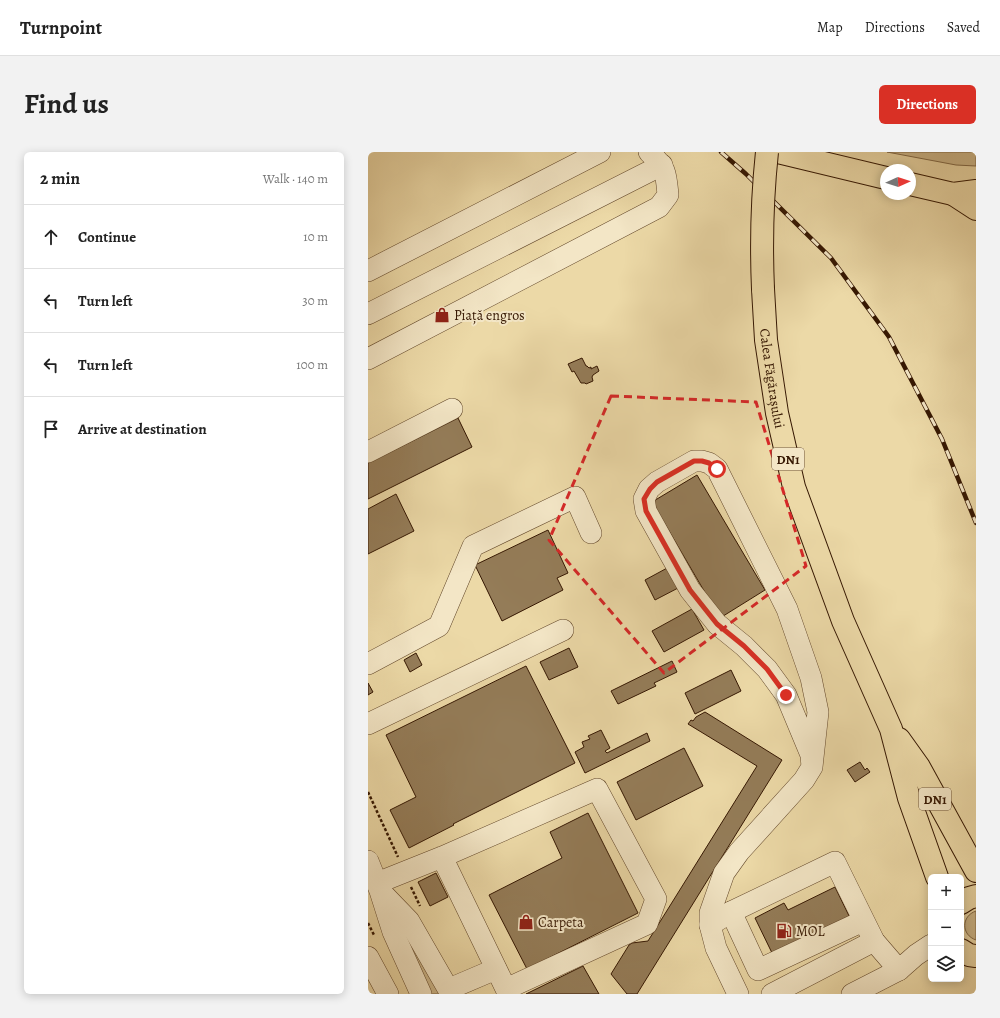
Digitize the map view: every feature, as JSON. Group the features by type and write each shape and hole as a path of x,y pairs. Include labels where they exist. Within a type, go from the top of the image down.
{"main road":[{"name":"Calea Făgărașului","path":"767,152 763,196 761,258 766,340 777,413 794,487 843,621 891,728 909,798 936,874"},
{"path":"778,152 880,177"},
{"path":"916,185 953,194 976,209"},
{"path":"953,194 976,191"},
{"name":"Calea Făgărașului","path":"891,728 919,767 976,871"},
{"path":"964,901 976,896"}],"street":[{"path":"368,271 600,152"},
{"path":"368,314 656,158 666,178 668,195 659,207 368,359"},
{"path":"368,452 452,409"},
{"path":"738,994 716,948 710,925 710,914 724,873 740,852 804,780 812,767 818,712 810,678 787,609 717,469 709,463 694,461 657,482 650,489 644,499 646,511 694,595 717,624 744,646 767,669 786,695 811,755 812,767"},
{"path":"368,664 439,626 473,546 575,497 592,533"},
{"path":"368,724 563,630"},
{"path":"379,887 405,872 598,789 656,899 647,924 506,989 442,857"},
{"path":"368,861 379,887 393,932 421,994"},
{"path":"710,925 731,912 835,862 874,941 899,970"},
{"path":"379,887 409,921 450,992 496,969"},
{"path":"731,912 758,970 863,921"},
{"path":"772,994 874,941"},
{"path":"852,994 899,970 930,946"},
{"path":"368,957 388,994"},
{"path":"899,970 928,964"}],"path":[{"path":"368,792 421,908"}],"highlighted area":[{"path":"611,396 756,402 806,566 664,673 549,540"}],"shaded area":[{"path":"887,152 976,152 976,166 956,165"},
{"path":"976,911 976,940 971,938 965,930 965,921 971,913"},
{"path":"392,913 441,994 429,994"}],"building":[{"path":"582,358 586,366 589,368 591,367 591,369 597,366 599,371 593,375 593,381 586,384 581,383 574,371 572,372 568,364"},
{"path":"458,418 472,447 368,499 368,463"},
{"path":"697,475 765,590 720,618 652,502"},
{"path":"396,494 414,531 368,554 368,509"},
{"path":"548,530 568,573 557,578 563,590 502,621 475,565"},
{"path":"669,567 680,587 655,600 645,580"},
{"path":"692,609 704,630 664,652 652,631"},
{"path":"569,648 578,667 549,680 540,662"},
{"path":"416,653 422,665 410,672 404,660"},
{"path":"672,661 677,672 654,683 656,686 618,704 611,691"},
{"path":"526,666 575,763 453,824 454,825 409,848 390,810 416,797 386,735"},
{"path":"731,670 741,691 695,714 685,693"},
{"path":"368,683 373,692 368,695"},
{"path":"705,712 782,760 637,994 627,994 611,974 629,945 632,943 648,941 757,766 688,724 691,720 693,721 696,717"},
{"path":"601,730 610,748 605,751 607,753 647,733 650,741 585,773 575,752 584,747 582,742 590,739 588,736"},
{"path":"684,748 703,786 636,820 617,782"},
{"path":"860,762 865,770 867,768 870,772 855,782 847,770"},
{"path":"588,813 638,913 527,969 489,895 562,858 550,832"},
{"path":"436,873 448,897 430,906 418,882"},
{"path":"835,887 852,922 773,955 755,918 784,903 788,910"},
{"path":"583,966 599,994 526,994"}],"railway":[{"path":"721,152 746,174 831,258 889,337 942,439 976,523"}],"place":[{"name":"Piață engros","path":"442,315"},
{"name":"Carpeta","path":"526,922"},
{"name":"MOL","path":"784,931"}],"route":[{"path":"717,469 709,463 694,461 657,482 650,489 644,499 646,511 690,590 717,624 744,646 767,669 786,695"}]}
